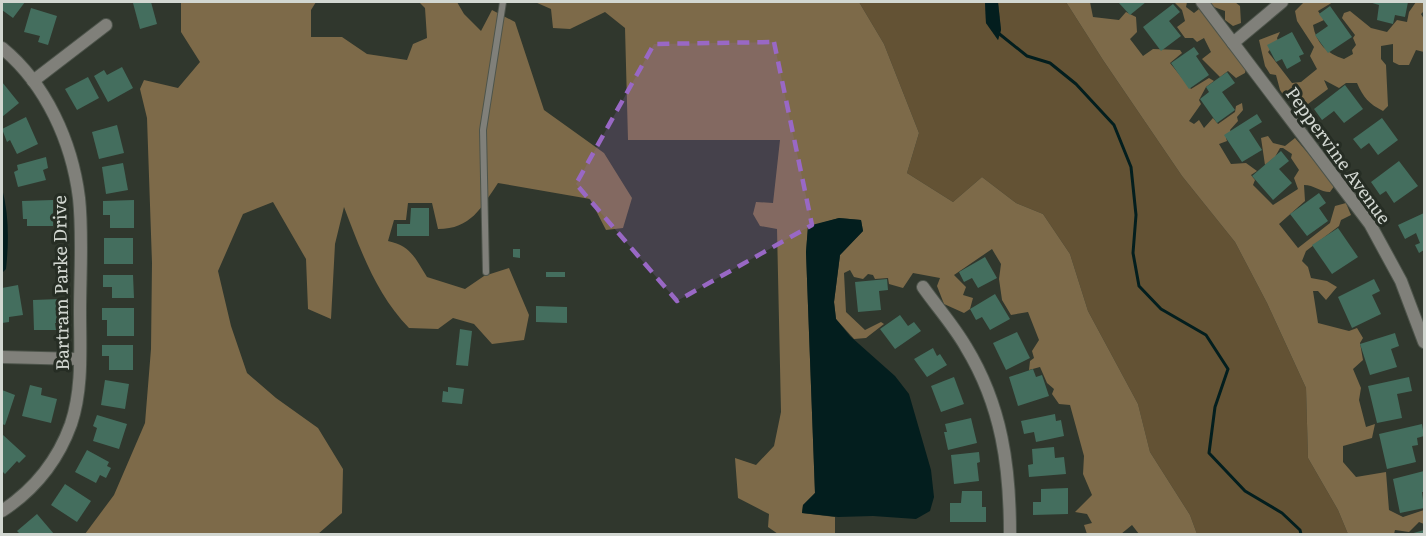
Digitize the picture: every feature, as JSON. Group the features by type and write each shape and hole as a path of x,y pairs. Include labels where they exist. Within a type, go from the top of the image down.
{"street":[{"name":"Peppervine Avenue","path":"1202,2 1370,224 1401,280 1425,342"},
{"path":"1233,43 1282,2"},
{"path":"33,81 106,25"},
{"name":"Bartram Parke Drive","path":"2,48 33,81 58,124 75,175 81,222 79,390 71,424 54,458 29,489 2,511"},
{"path":"923,287 966,347 994,407 1008,464 1010,534"},
{"path":"2,357 80,359"}],"lane":[{"path":"486,272 483,130 502,2"}],"highlighted area":[{"path":"774,42 812,225 677,301 576,184 654,44"}],"shaded area":[{"path":"181,2 316,2 311,10 311,37 342,37 367,54 407,60 413,44 427,38 425,8 419,2 457,2 464,14 481,31 492,10 515,22 544,110 604,153 632,198 623,228 606,230 590,199 498,183 474,215 467,221 449,228 438,229 432,203 408,203 406,220 394,220 388,241 407,250 427,277 465,289 484,276 509,268 529,315 524,340 492,344 474,324 453,318 438,329 409,328 397,315 378,286 363,256 344,207 335,244 331,319 308,309 306,259 273,202 243,214 218,271 231,326 247,373 276,398 318,428 343,469 342,513 318,534 85,534 114,495 145,423 151,349 152,263 147,118 140,89 144,80 178,88 200,62 181,32"},
{"path":"535,2 859,2 884,44 919,133 907,173 953,202 982,177 1016,203 1043,214 1070,254 1088,311 1138,404 1150,452 1190,515 1197,534 1139,534 1132,525 1121,534 1087,534 1084,525 1092,523 1087,514 1075,512 1092,495 1083,474 1084,456 1070,405 1059,404 1052,394 1054,389 1047,383 1040,367 1029,370 1030,361 1034,358 1032,351 1039,340 1028,312 1011,315 1002,300 999,279 1001,264 992,249 954,275 966,287 963,295 973,298 970,309 964,313 944,304 937,286 940,278 913,273 903,288 889,284 888,278 875,279 873,275 868,274 863,279 854,277 850,270 844,273 846,312 865,330 881,322 884,324 866,338 854,339 836,319 834,302 840,255 863,231 861,220 839,218 808,227 806,252 815,493 803,505 802,513 835,517 835,534 778,534 768,527 769,514 738,498 735,458 756,465 774,446 781,412 777,229 760,226 753,214 756,202 773,203 780,140 628,140 625,28 605,12 570,29 553,28 551,9"},
{"path":"859,2 985,2 986,23 998,40 1001,30 998,2 1066,2 1182,176 1235,242 1267,303 1306,388 1308,458 1338,510 1348,534 1197,534 1190,515 1150,452 1138,404 1088,311 1070,254 1043,214 1016,203 982,177 953,202 907,173 919,133 884,44"},
{"path":"1066,2 1090,2 1093,17 1119,20 1126,12 1136,17 1137,32 1130,39 1143,56 1153,49 1180,50 1182,53 1170,63 1191,89 1209,78 1214,81 1206,87 1199,100 1201,104 1189,121 1194,124 1199,120 1204,128 1213,118 1218,124 1235,112 1236,106 1242,103 1243,110 1237,117 1238,121 1230,130 1232,134 1226,138 1227,141 1219,144 1231,164 1246,163 1257,171 1251,175 1255,180 1253,185 1273,205 1298,189 1294,178 1299,170 1291,158 1292,154 1283,148 1280,148 1275,157 1265,165 1261,138 1268,136 1273,143 1285,146 1295,138 1335,185 1330,192 1304,185 1305,201 1279,224 1298,248 1330,223 1335,206 1346,203 1351,215 1341,220 1339,226 1306,251 1302,261 1308,267 1311,278 1327,281 1337,287 1326,300 1318,291 1313,291 1318,323 1349,331 1357,328 1363,338 1360,343 1363,360 1353,369 1361,388 1359,400 1366,427 1375,424 1372,438 1343,446 1343,462 1356,477 1386,472 1389,510 1403,517 1424,510 1424,524 1419,522 1409,532 1395,530 1394,534 1348,534 1338,510 1308,458 1306,388 1267,303 1235,242 1182,176"},
{"path":"1174,2 1187,2 1186,7 1194,13 1199,9 1246,68 1245,73 1236,78 1228,71 1220,77 1202,59 1211,52 1204,38 1197,42 1193,38 1185,38 1177,27 1185,21 1182,10"},
{"path":"1210,2 1235,2 1240,6 1241,23 1233,26 1225,20 1225,11 1214,7"},
{"path":"1304,2 1333,2 1318,11 1324,20 1313,25 1323,47 1344,59 1353,54 1352,50 1356,45 1353,38 1355,35 1342,18 1344,13 1350,11 1371,28 1387,32 1397,20 1407,22 1409,12 1416,2 1424,2 1424,11 1421,14 1424,19 1424,52 1416,50 1409,65 1399,65 1393,62 1393,44 1381,46 1381,59 1386,65 1388,106 1383,111 1367,100 1357,83 1346,83 1339,88 1324,80 1328,89 1304,107 1294,104 1293,95 1284,96 1276,75 1270,74 1265,66 1259,40 1280,32 1278,41 1268,52 1292,83 1301,82 1317,69 1310,56 1314,47 1297,21 1295,11"}],"water":[{"path":"985,2 998,2 1001,30 998,40 986,23"},
{"path":"2,188 8,238 6,269 2,273"},
{"path":"839,218 861,220 863,231 840,255 834,302 836,319 850,336 895,376 909,394 931,470 934,497 930,511 916,519 873,516 838,517 802,513 803,505 815,493 806,252 808,226"}],"building":[{"path":"2,2 25,2 13,18 2,10"},
{"path":"151,2 157,24 140,29 133,3"},
{"path":"1118,2 1146,2 1130,15"},
{"path":"1369,2 1408,2 1405,17 1395,15 1393,24 1377,20 1379,5"},
{"path":"1173,4 1180,12 1169,21 1181,36 1161,51 1143,27"},
{"path":"1330,6 1352,37 1328,53 1315,35 1328,26 1319,14"},
{"path":"31,8 57,16 48,45 38,42 40,36 24,32"},
{"path":"1292,32 1304,54 1299,56 1301,61 1287,69 1282,59 1276,62 1267,45"},
{"path":"1194,47 1199,54 1196,56 1209,75 1189,89 1171,63"},
{"path":"122,67 133,88 108,102 94,76 104,70 107,75"},
{"path":"1227,72 1235,83 1222,92 1235,110 1217,123 1200,99 1209,92 1206,87"},
{"path":"88,77 99,98 77,110 65,89"},
{"path":"2,82 19,103 2,117"},
{"path":"1345,85 1363,109 1344,123 1334,111 1322,120 1314,109"},
{"path":"1257,114 1262,122 1249,130 1262,150 1242,162 1224,135"},
{"path":"26,117 38,144 17,154 10,140 7,142 2,129"},
{"path":"1382,118 1398,140 1378,155 1369,143 1361,149 1353,139"},
{"path":"117,125 124,153 99,159 92,132"},
{"path":"1281,151 1289,161 1279,169 1292,183 1273,200 1252,176"},
{"path":"46,157 48,168 43,170 46,180 18,187 14,172 18,170 17,165"},
{"path":"1399,161 1418,186 1394,203 1386,191 1380,195 1371,182"},
{"path":"123,163 128,190 106,194 102,167"},
{"path":"1319,193 1326,203 1319,208 1328,221 1307,236 1290,214"},
{"path":"53,200 53,226 27,226 27,219 23,219 22,201"},
{"path":"134,200 134,228 110,228 110,215 103,215 103,201"},
{"path":"411,208 429,208 429,236 397,236 397,224 410,224"},
{"path":"1424,213 1424,250 1419,253 1415,245 1420,243 1416,233 1405,239 1398,225"},
{"path":"1338,228 1358,257 1332,274 1312,245"},
{"path":"104,238 133,238 133,264 104,264"},
{"path":"513,249 520,249 520,258 513,257"},
{"path":"985,257 997,278 978,288 972,278 964,282 959,272"},
{"path":"546,272 565,272 565,277 546,277"},
{"path":"103,275 133,275 134,298 112,298 112,287 103,287"},
{"path":"887,279 888,290 879,291 881,310 858,312 855,282"},
{"path":"1374,279 1380,291 1372,295 1381,314 1352,328 1338,297"},
{"path":"18,285 23,315 9,317 9,322 2,323 2,288"},
{"path":"995,294 1010,319 990,330 982,317 976,320 970,309"},
{"path":"60,299 61,323 55,323 56,330 34,330 33,300"},
{"path":"536,306 567,307 567,323 536,322"},
{"path":"102,308 134,308 134,336 107,336 107,320 102,320"},
{"path":"900,315 908,326 914,322 921,331 895,349 880,329"},
{"path":"460,329 472,331 468,366 456,365"},
{"path":"1017,332 1030,358 1006,370 993,343"},
{"path":"1395,333 1399,346 1391,349 1397,367 1370,375 1360,344"},
{"path":"102,345 133,345 133,370 109,370 109,356 102,356"},
{"path":"933,348 937,356 940,354 947,365 927,377 914,359"},
{"path":"1033,369 1036,377 1042,375 1049,396 1018,406 1009,377"},
{"path":"954,377 964,404 941,412 931,386"},
{"path":"1409,377 1412,391 1397,394 1402,418 1377,423 1368,386"},
{"path":"105,380 129,384 125,409 101,405"},
{"path":"30,385 42,388 41,395 57,399 51,423 22,416"},
{"path":"448,387 464,389 462,404 442,402 443,391 448,392"},
{"path":"2,390 15,395 5,425 2,424"},
{"path":"1055,414 1056,421 1061,420 1064,436 1036,442 1034,432 1024,434 1021,421"},
{"path":"97,415 127,424 119,449 93,441 97,428 93,426"},
{"path":"971,418 977,443 948,450 944,432 947,432 945,424"},
{"path":"1422,424 1424,436 1417,438 1418,445 1412,446 1416,462 1387,469 1379,434"},
{"path":"3,435 26,456 19,463 17,461 5,474 2,471"},
{"path":"1054,447 1055,458 1064,457 1066,474 1029,477 1028,465 1033,464 1032,449"},
{"path":"87,450 109,462 107,466 111,468 106,478 100,475 96,483 75,472"},
{"path":"979,452 980,462 977,463 979,481 954,484 951,455"},
{"path":"1424,471 1424,492 1422,492 1424,508 1400,513 1393,479"},
{"path":"65,484 91,501 77,522 51,505"},
{"path":"1068,488 1068,514 1033,515 1033,502 1041,502 1041,489"},
{"path":"962,491 982,491 982,507 986,507 986,522 950,522 950,503 961,503"},
{"path":"37,514 54,534 20,534 17,531"},
{"path":"1424,530 1424,534 1410,534"}],"waterway":[{"path":"997,32 1027,56 1050,63 1076,84 1114,125 1131,167 1136,215 1133,253 1139,286 1161,309 1206,335 1228,369 1215,407 1209,453 1245,491 1282,513 1300,530 1301,534"}]}
